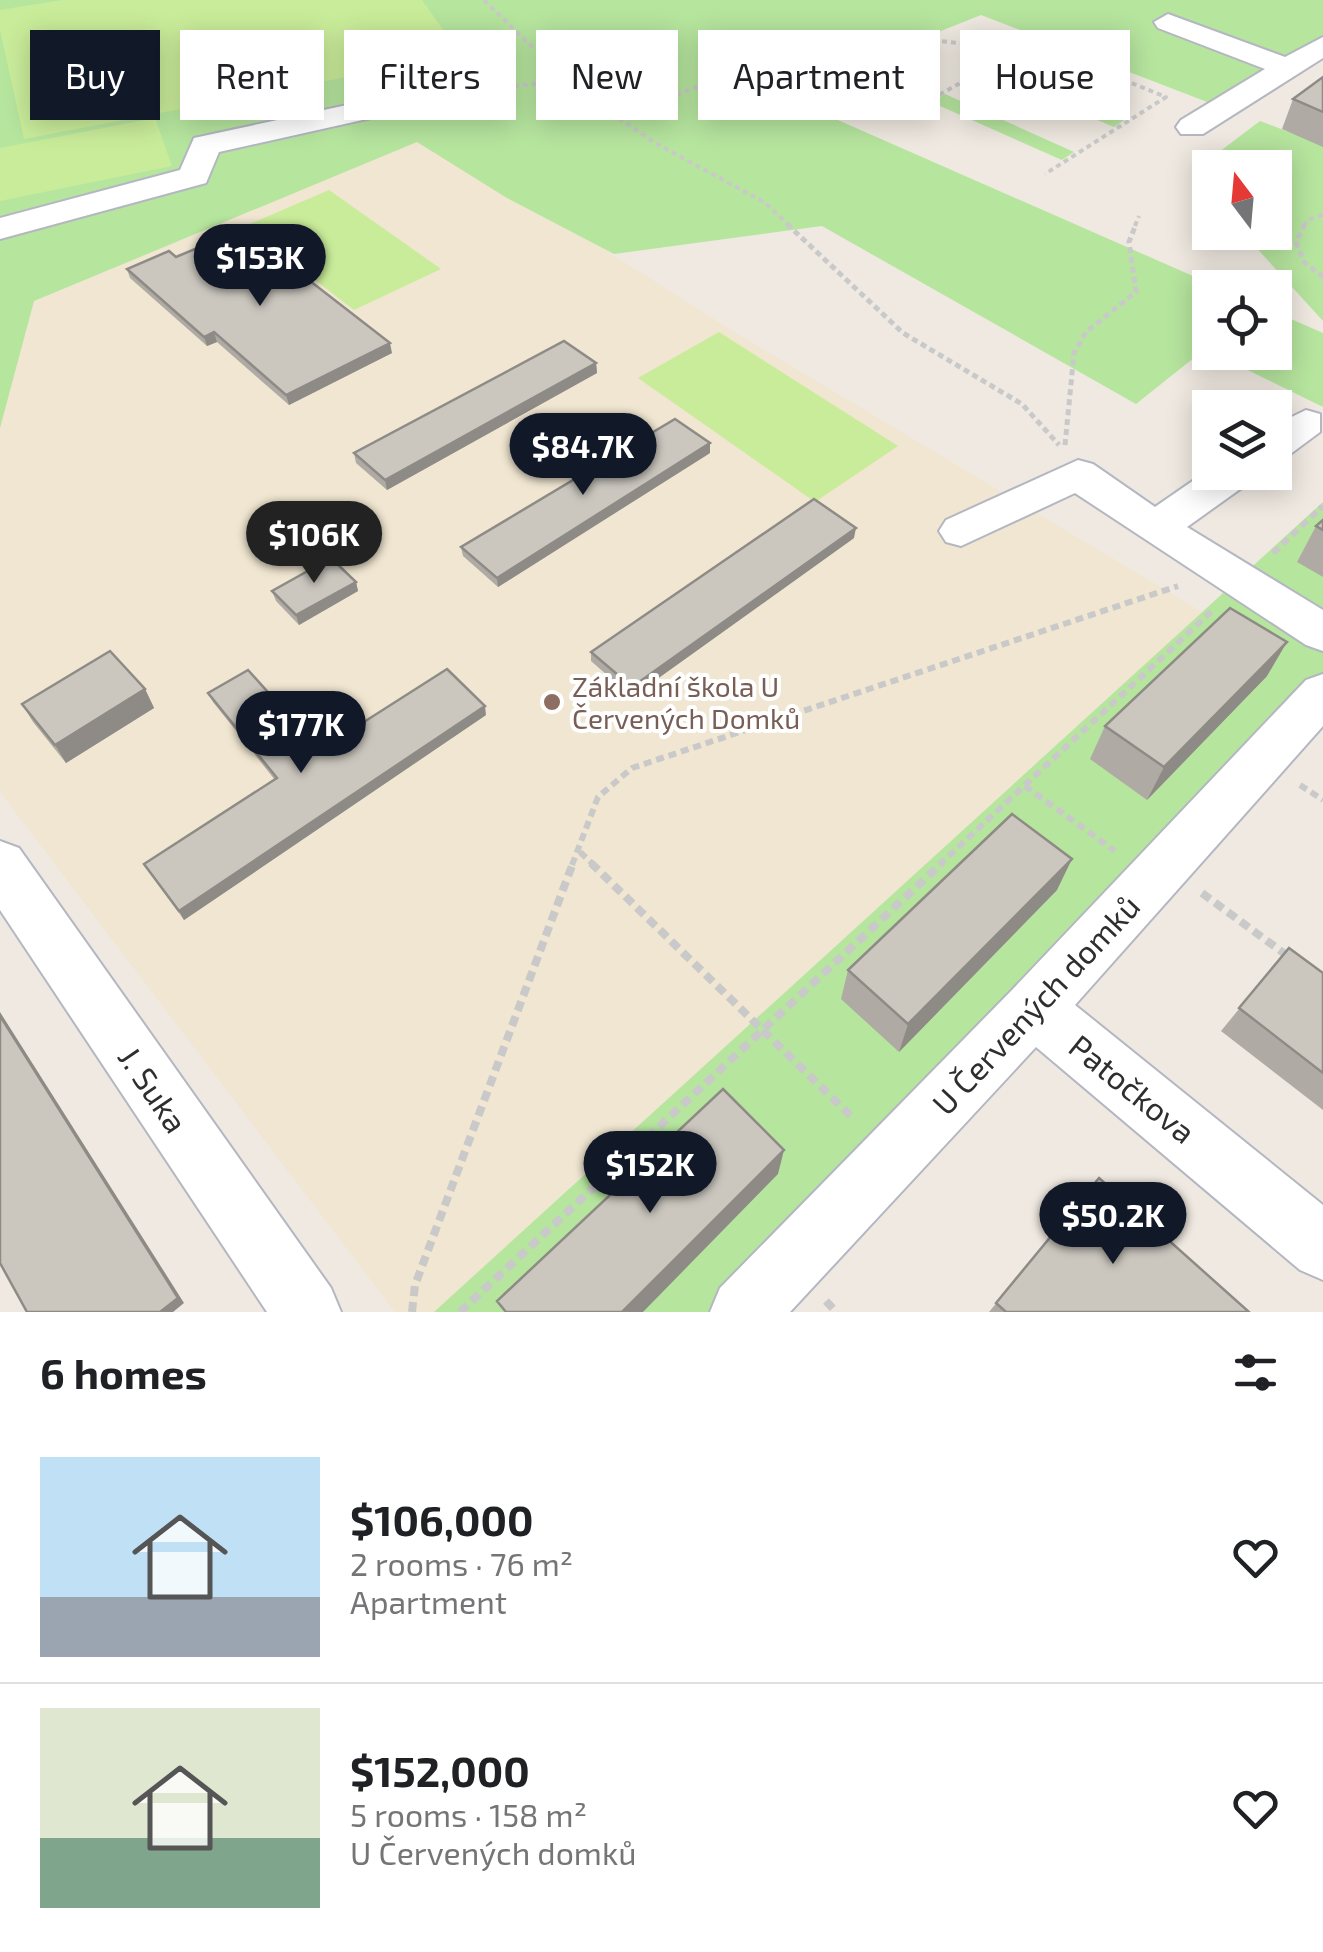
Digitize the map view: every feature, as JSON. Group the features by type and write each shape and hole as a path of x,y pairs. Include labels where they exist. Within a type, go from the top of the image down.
{"street":[{"path":"1168,22 1288,68"},
{"path":"1192,127 1323,46"},
{"path":"0,230 194,176 204,145 344,115"},
{"path":"961,530 1078,474 1155,528 1323,632"},
{"path":"1155,528 1209,490"},
{"name":"U Červených domků","path":"744,1312 1034,1008 1323,693"},
{"name":"J. Suka","path":"0,865 307,1312"},
{"name":"Patočkova","path":"1034,1008 1323,1247"}],"path":[{"path":"484,0 536,44"},
{"path":"495,11 500,0"},
{"path":"1130,82 1166,97 1130,120"},
{"path":"622,120 654,143 764,202 903,333 1022,404 1064,451 1074,353 1086,332 1136,292 1129,242 1139,216"},
{"path":"1045,174 1130,120"},
{"path":"1323,215 1307,220 1296,242 1304,262 1323,277"},
{"path":"460,1312 1025,786 1231,577 1323,506"},
{"path":"412,1312 415,1285 598,797 632,768 1231,577"},
{"path":"1025,786 1152,878"},
{"path":"580,852 763,1034 893,1155"},
{"path":"1228,912 1291,958"}],"shaded area":[{"name":"Základní škola U Červených Domků","path":"427,137 736,333 1202,612 434,1312 395,1312 0,792 0,315"}],"green space":[{"path":"0,0 1323,0 1323,54 1228,110 1130,72 1130,30 1020,30 981,15 940,31 698,30 698,120 838,120 1192,276 1192,359 1136,404 822,226 614,254 507,198 417,142 34,301 0,428"},
{"path":"62,0 422,0 443,30 344,30 344,77 324,81 324,30 180,30 180,109 160,113 160,30 30,30 30,120 123,120 24,139 0,30 0,10"},
{"path":"945,94 960,101 960,115 940,106 940,97"},
{"path":"156,120 172,166 0,201 0,148"},
{"path":"972,120 1003,120 1074,152 1062,160"},
{"path":"1097,120 1124,120 1114,127"},
{"path":"1260,121 1323,145 1323,321 1292,287 1292,270 1277,270 1258,250 1292,250 1292,150 1222,150"},
{"path":"329,190 441,269 354,310 245,226"},
{"path":"1292,319 1323,333 1323,407 1248,370 1292,370"},
{"path":"719,332 898,446 815,502 638,378"},
{"path":"1323,502 1323,677 723,1312 434,1312"}],"building":[{"path":"1323,77 1323,112 1293,99"},
{"path":"243,229 390,343 286,395 214,332 204,337 127,269 169,251 176,257"},
{"path":"564,341 596,363 385,480 354,453"},
{"path":"675,419 710,443 497,578 461,547"},
{"path":"814,499 856,528 632,687 591,652"},
{"path":"331,558 356,582 296,615 272,591"},
{"path":"1230,608 1287,642 1164,767 1105,726"},
{"path":"110,651 145,689 55,745 22,704"},
{"path":"447,669 485,706 179,911 144,864 277,778 208,693 248,670 320,750"},
{"path":"1012,814 1072,859 908,1024 848,970"},
{"path":"1289,948 1323,973 1323,1073 1239,1008"},
{"path":"0,1016 178,1298 160,1312 27,1312 0,1263"},
{"path":"723,1089 784,1150 622,1312 506,1312 497,1301"},
{"path":"1099,1178 1249,1312 1006,1312 996,1303"}],"place":[{"name":"Základní škola U Červených Domků","path":"552,702"}]}
